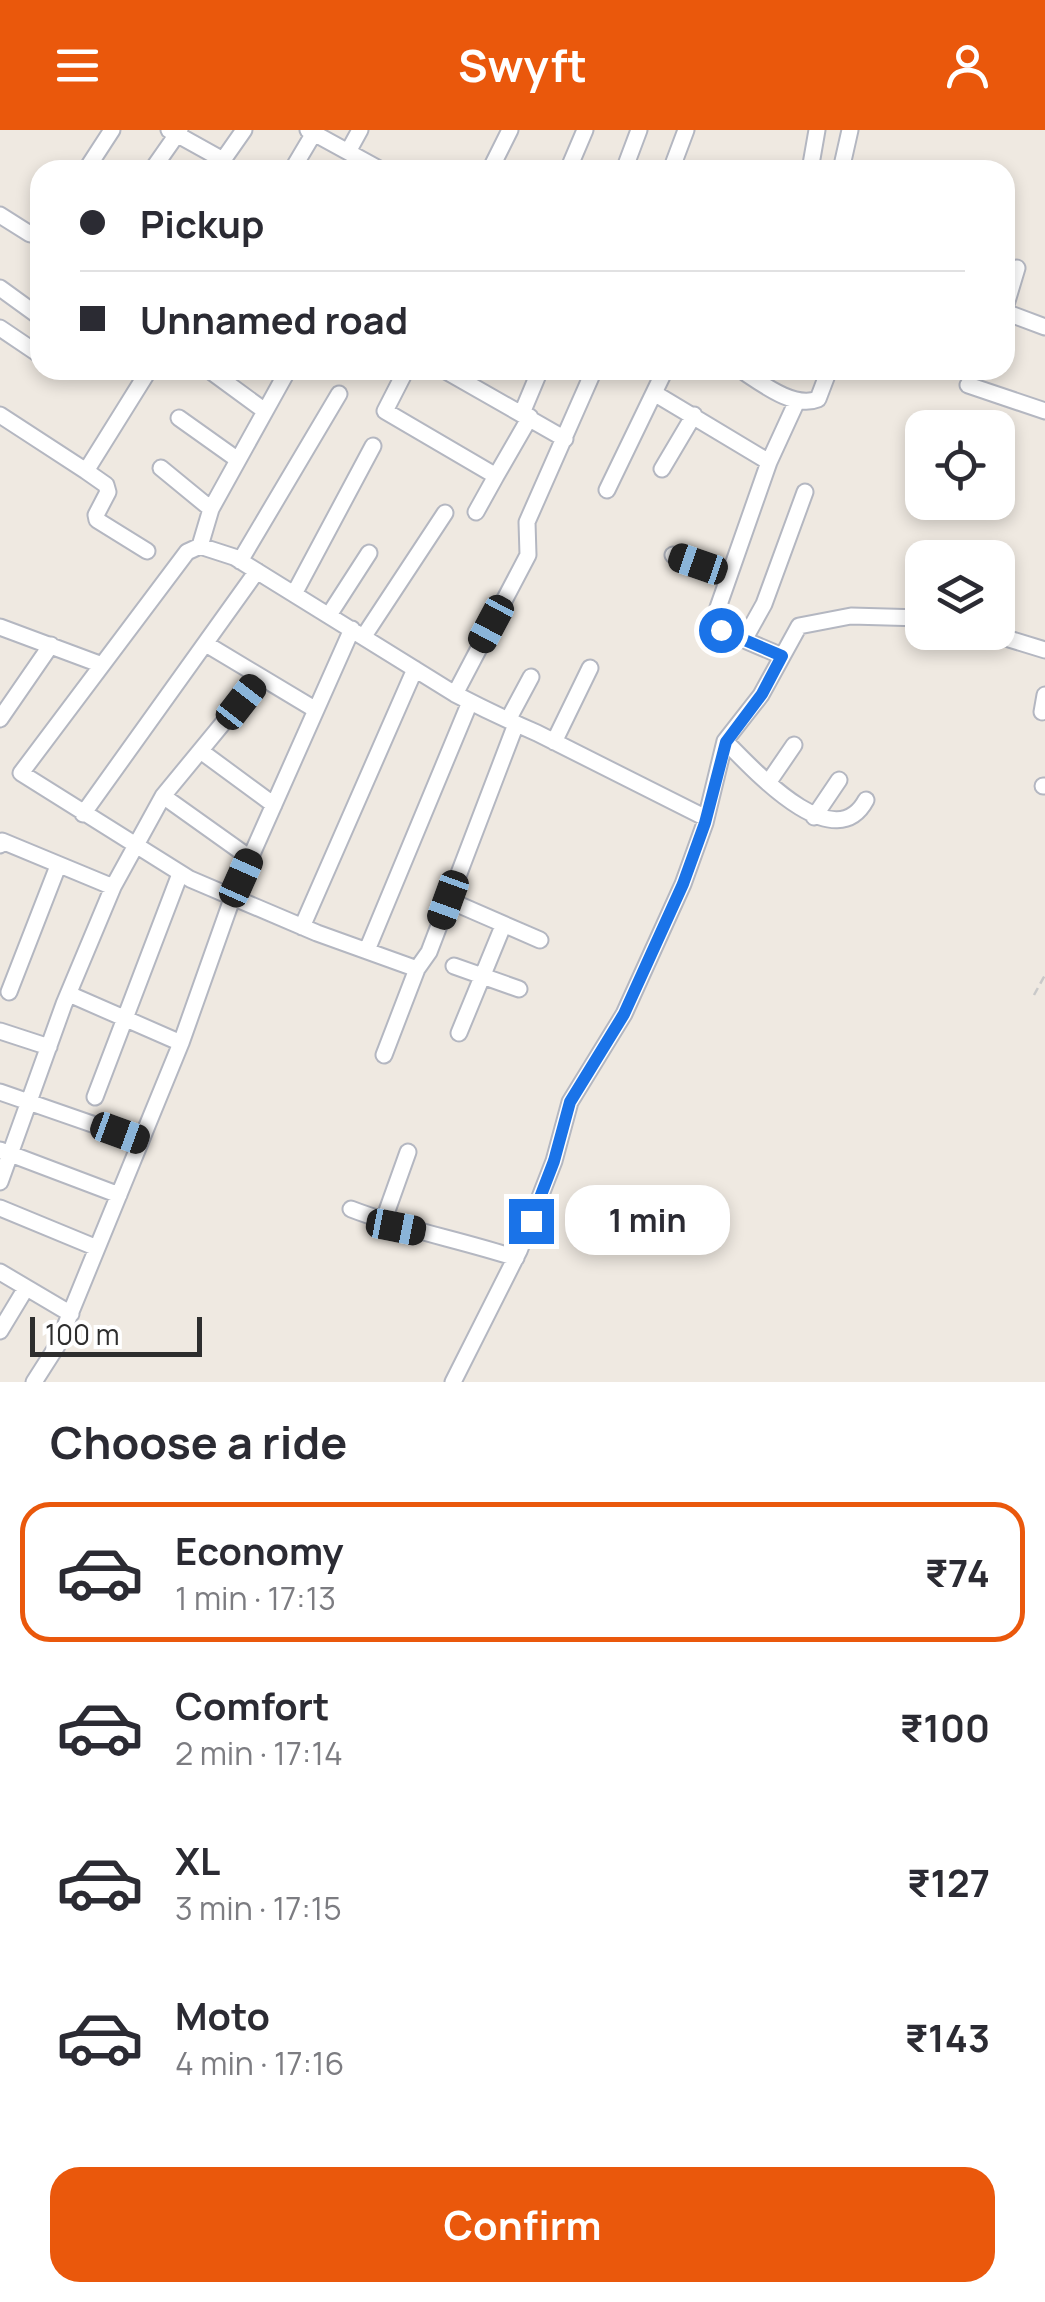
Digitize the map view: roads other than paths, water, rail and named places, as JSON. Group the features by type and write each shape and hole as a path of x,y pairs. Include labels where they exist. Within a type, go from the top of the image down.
{"street":[{"path":"92,160 112,130"},
{"path":"223,160 244,130"},
{"path":"349,150 360,130"},
{"path":"495,160 510,130"},
{"path":"572,160 585,130"},
{"path":"628,160 640,130"},
{"path":"675,160 686,130"},
{"path":"812,160 817,130"},
{"path":"843,160 850,130"},
{"path":"158,160 175,131 213,160"},
{"path":"297,160 310,132 364,160"},
{"path":"0,214 30,234"},
{"path":"1015,275 1017,268"},
{"path":"0,288 30,310"},
{"path":"1015,314 1045,327"},
{"path":"0,328 30,348"},
{"path":"86,471 142,380"},
{"path":"223,380 265,410"},
{"path":"200,546 212,508 282,380"},
{"path":"401,380 385,411 496,476"},
{"path":"480,380 565,439"},
{"path":"476,512 526,415 537,380"},
{"path":"367,950 462,698 528,555 527,522 590,380"},
{"path":"606,490 660,380"},
{"path":"759,380 797,401 818,398 825,380"},
{"path":"979,380 974,387 1045,410"},
{"path":"654,393 769,462"},
{"path":"240,561 339,394"},
{"path":"782,656 714,626 769,462 797,401"},
{"path":"0,415 106,485 108,492 96,514 97,520 147,551"},
{"path":"662,469 694,415"},
{"path":"180,418 238,460"},
{"path":"294,594 374,446"},
{"path":"161,468 212,508"},
{"path":"744,640 764,604 805,492"},
{"path":"34,1382 57,1346 181,1043 232,899 316,710 358,633 445,513"},
{"path":"417,968 302,927 180,874 21,772 187,552 200,546 240,561 462,698 706,818"},
{"path":"329,615 369,554"},
{"path":"673,555 729,575"},
{"path":"83,814 257,572"},
{"path":"453,1382 516,1258 554,1161 570,1102 624,1014 683,884 726,742 762,694 799,626 851,616 905,618"},
{"path":"0,627 102,664"},
{"path":"1015,641 1045,650"},
{"path":"206,644 316,710"},
{"path":"0,719 50,646"},
{"path":"554,742 590,668"},
{"path":"302,927 415,669"},
{"path":"0,1182 6,1152 133,846 164,796 261,677"},
{"path":"384,1055 417,968 430,952 531,677"},
{"path":"1042,712 1045,695"},
{"path":"726,742 768,783 814,817 842,818 862,808 866,800"},
{"path":"768,783 794,745"},
{"path":"202,752 274,805"},
{"path":"814,817 840,780"},
{"path":"164,796 250,858"},
{"path":"0,845 2,841 113,887"},
{"path":"9,992 58,866"},
{"path":"95,1097 180,874"},
{"path":"448,900 540,940"},
{"path":"459,1033 503,926"},
{"path":"454,966 519,989"},
{"path":"69,994 181,1043"},
{"path":"0,1030 49,1047"},
{"path":"0,1092 141,1141"},
{"path":"6,1152 119,1195"},
{"path":"383,1222 408,1152"},
{"path":"0,1208 97,1248"},
{"path":"351,1209 383,1222 459,1238 516,1258"},
{"path":"0,1272 70,1314"},
{"path":"0,1332 26,1288"}]}
